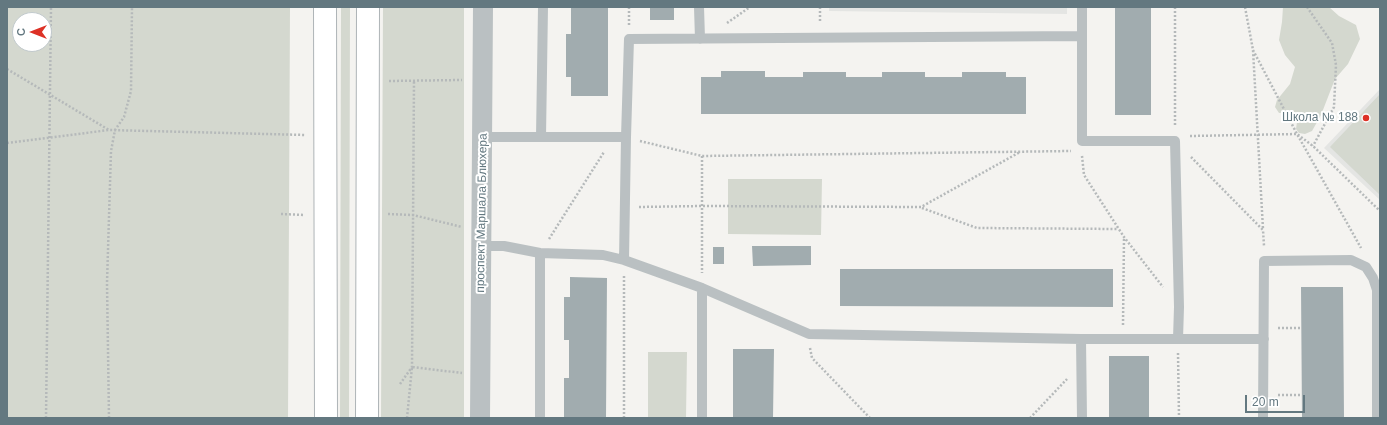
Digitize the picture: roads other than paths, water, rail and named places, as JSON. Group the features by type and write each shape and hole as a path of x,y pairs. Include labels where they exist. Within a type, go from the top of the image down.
{"main road":[{"path":"325,7 326,418"},
{"path":"367,418 368,7"}],"street":[{"name":"проспект Маршала Блюхера","path":"480,418 482,7"}],"lane":[{"path":"541,137 543,7"},
{"path":"700,7 700,38"},
{"path":"1082,7 1082,146 1175,139 1179,307 1178,339"},
{"path":"624,260 629,39 1082,36"},
{"path":"482,137 626,138"},
{"path":"481,240 540,253 603,255 624,260 702,288 808,334 1081,340 1178,339 1264,334"},
{"path":"540,253 540,418"},
{"path":"1263,418 1264,260 1351,260 1366,266 1373,278 1377,290 1378,412"},
{"path":"702,288 702,418"},
{"path":"1081,340 1082,418"}],"place":[{"name":"Школа № 188","path":"1366,118"}]}
